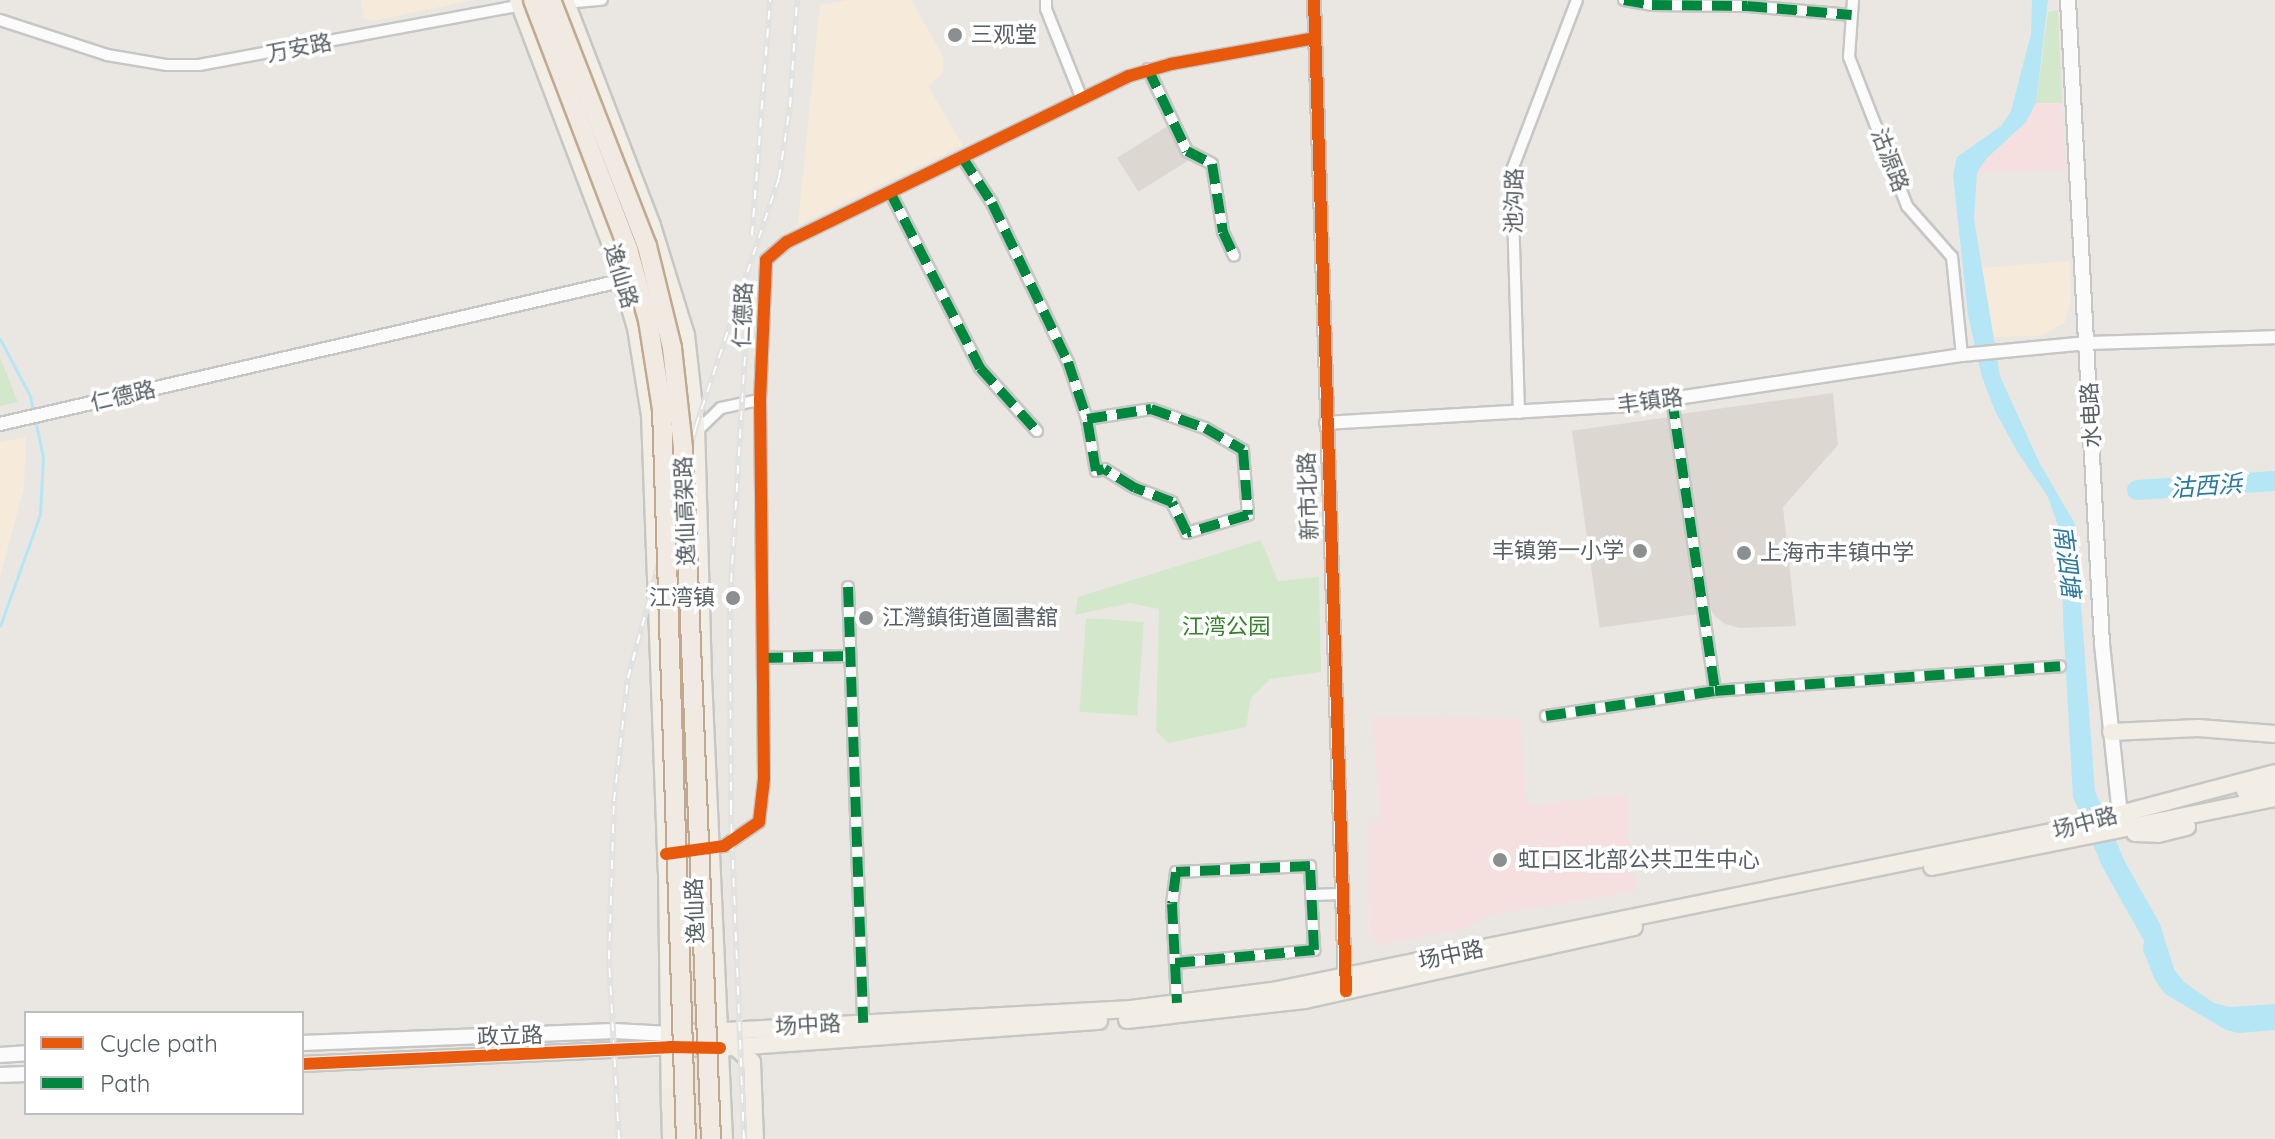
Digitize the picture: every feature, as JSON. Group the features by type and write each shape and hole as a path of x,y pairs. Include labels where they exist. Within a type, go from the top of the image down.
{"highway":[{"name":"逸仙高架路","path":"561,1 647,246 672,348 683,448 711,1139"},
{"name":"逸仙高架路","path":"524,2 631,261 648,320 662,409 684,1139"},
{"path":"669,1139 671,1096"}],"main road":[{"name":"水电路","path":"2068,0 2102,644 2121,822"},
{"name":"逸仙路","path":"561,1 668,270 686,335 697,431 703,677 725,1043 724,1139"},
{"name":"逸仙路","path":"524,2 623,280 636,328 650,415 666,854 671,1096 684,1139"},
{"path":"2111,732 2198,728 2275,734"},
{"name":"场中路","path":"2121,822 2172,800 2275,773"},
{"name":"场中路","path":"2172,800 2196,803 2275,785"},
{"name":"场中路","path":"725,1043 863,1023 1131,1009 1345,985 1788,895 2121,822 2275,798"},
{"name":"场中路","path":"2121,822 2158,834 2275,809"},
{"name":"场中路","path":"725,1043 1170,1017 1305,1000 1345,985"},
{"name":"政立路","path":"304,1043 614,1031 670,1040 725,1043"},
{"name":"政立路","path":"304,1064 670,1040"},
{"name":"逸仙路","path":"725,1043 752,1062 755,1139"},
{"path":"3,1054 24,1053"},
{"path":"3,1075 24,1074"}],"street":[{"name":"万安路","path":"0,20 107,55 167,65 199,65 524,2 602,0"},
{"path":"1046,0 1046,9 1082,99"},
{"name":"新市北路","path":"1314,0 1345,985"},
{"name":"池沟路","path":"1519,413 1512,170 1516,151 1577,0"},
{"path":"1624,0 1852,15"},
{"name":"沽源路","path":"1853,0 1849,57 1907,206 1952,257 1967,355"},
{"name":"仁德路","path":"666,854 724,846 759,822 764,779 760,400 766,260 787,242 1148,69 1315,38"},
{"path":"1148,69 1187,151 1212,164 1223,232 1234,256"},
{"path":"962,157 992,203 1068,362 1087,419 1096,471 1104,469 1135,488 1172,502 1187,533 1248,515 1243,450 1205,428 1151,409 1087,419"},
{"path":"890,192 980,368 1037,431"},
{"name":"仁德路","path":"6,423 668,270"},
{"path":"2087,343 2275,337"},
{"name":"丰镇路","path":"1326,423 1519,413 1672,399 1967,355 2087,343"},
{"path":"1672,399 1715,691"},
{"path":"697,431 721,408 760,400"},
{"path":"848,587 863,1023"},
{"path":"763,658 850,656"},
{"path":"1546,716 1715,691 2060,666"},
{"path":"1175,963 1314,950 1310,866 1176,872 1172,904 1177,1003"},
{"path":"1311,895 1342,894"}],"shaded area":[{"path":"361,0 473,0 372,21 364,18"},
{"path":"848,0 911,0 943,56 943,73 928,86 963,145 798,225 820,5"},
{"path":"2036,103 2062,103 2065,170 1977,173 1986,159 2017,132"},
{"path":"1168,126 1189,160 1138,192 1117,158"},
{"path":"2069,261 2071,301 2065,322 2042,336 1994,337 1982,268"},
{"name":"上海市丰镇中学","path":"1833,393 1838,445 1783,507 1796,626 1740,628 1725,624 1715,616 1705,600 1680,414"},
{"name":"丰镇第一小学","path":"1670,417 1698,614 1600,628 1572,431"},
{"path":"26,437 24,488 0,577 0,442"},
{"name":"虹口区北部公共卫生中心","path":"1373,717 1520,719 1527,806 1627,794 1627,829 1637,891 1494,914 1463,929 1378,945 1370,932 1369,824 1380,819"}],"green space":[{"path":"2058,10 2062,103 2036,103 2048,12"},
{"path":"0,357 18,402 0,406"},
{"name":"江湾公园","path":"1261,540 1278,581 1319,577 1321,672 1270,679 1251,698 1246,727 1168,743 1156,731 1159,609 1130,603 1075,615 1078,597"},
{"path":"1086,618 1144,622 1137,716 1079,712"}],"water":[{"name":"南泗塘","path":"2032,0 2048,0 2036,103 2026,122 1986,159 1977,173 1974,219 2000,376 2039,462 2075,524 2095,791 2125,862 2160,924 2174,969 2184,982 2214,1003 2230,1007 2275,1004 2275,1030 2239,1033 2226,1030 2165,994 2155,980 2143,950 2144,941 2102,866 2073,797 2063,620 2062,537 2048,497 2018,453 1995,411 1982,377 1968,315 1953,175 1957,157 2001,126 2011,111 2031,34"}],"waterway":[{"path":"0,339 30,396 33,411"},
{"path":"0,626 40,514 43,457 35,418"},
{"name":"沽西浜","path":"2137,490 2275,481"}],"railway":[{"path":"752,235 770,0"},
{"path":"619,1139 609,959 614,801 628,678 696,426 779,178 790,106 797,0"},
{"path":"744,1139 731,809 730,600 749,287"}],"marked path":[{"path":"1624,0 1652,5 1747,6 1852,15"},
{"path":"1148,69 1187,151 1212,164 1223,232 1234,256"},
{"path":"962,157 992,203 1068,362 1087,419 1151,409 1205,428 1243,450 1248,515 1187,533 1172,502 1135,488 1104,469 1096,471 1087,419"},
{"path":"890,192 980,368 1037,431"},
{"path":"1672,399 1715,691"},
{"path":"848,587 863,1023"},
{"path":"763,658 850,656"},
{"path":"1546,716 1715,691 2060,666"},
{"path":"1175,963 1314,950 1310,866 1176,872 1172,904 1177,1003"}],"cycle path":[{"path":"1314,0 1346,991"},
{"path":"666,854 724,846 759,822 764,779 760,400 766,260 787,242 1129,76 1171,64 1315,38"},
{"path":"304,1064 670,1047 720,1048"}],"place":[{"name":"三观堂","path":"955,35"},
{"name":"丰镇第一小学","path":"1640,551"},
{"name":"上海市丰镇中学","path":"1744,553"},
{"name":"江湾镇","path":"733,598"},
{"name":"江灣鎮街道圖書舘","path":"866,618"},
{"name":"虹口区北部公共卫生中心","path":"1500,860"}]}
